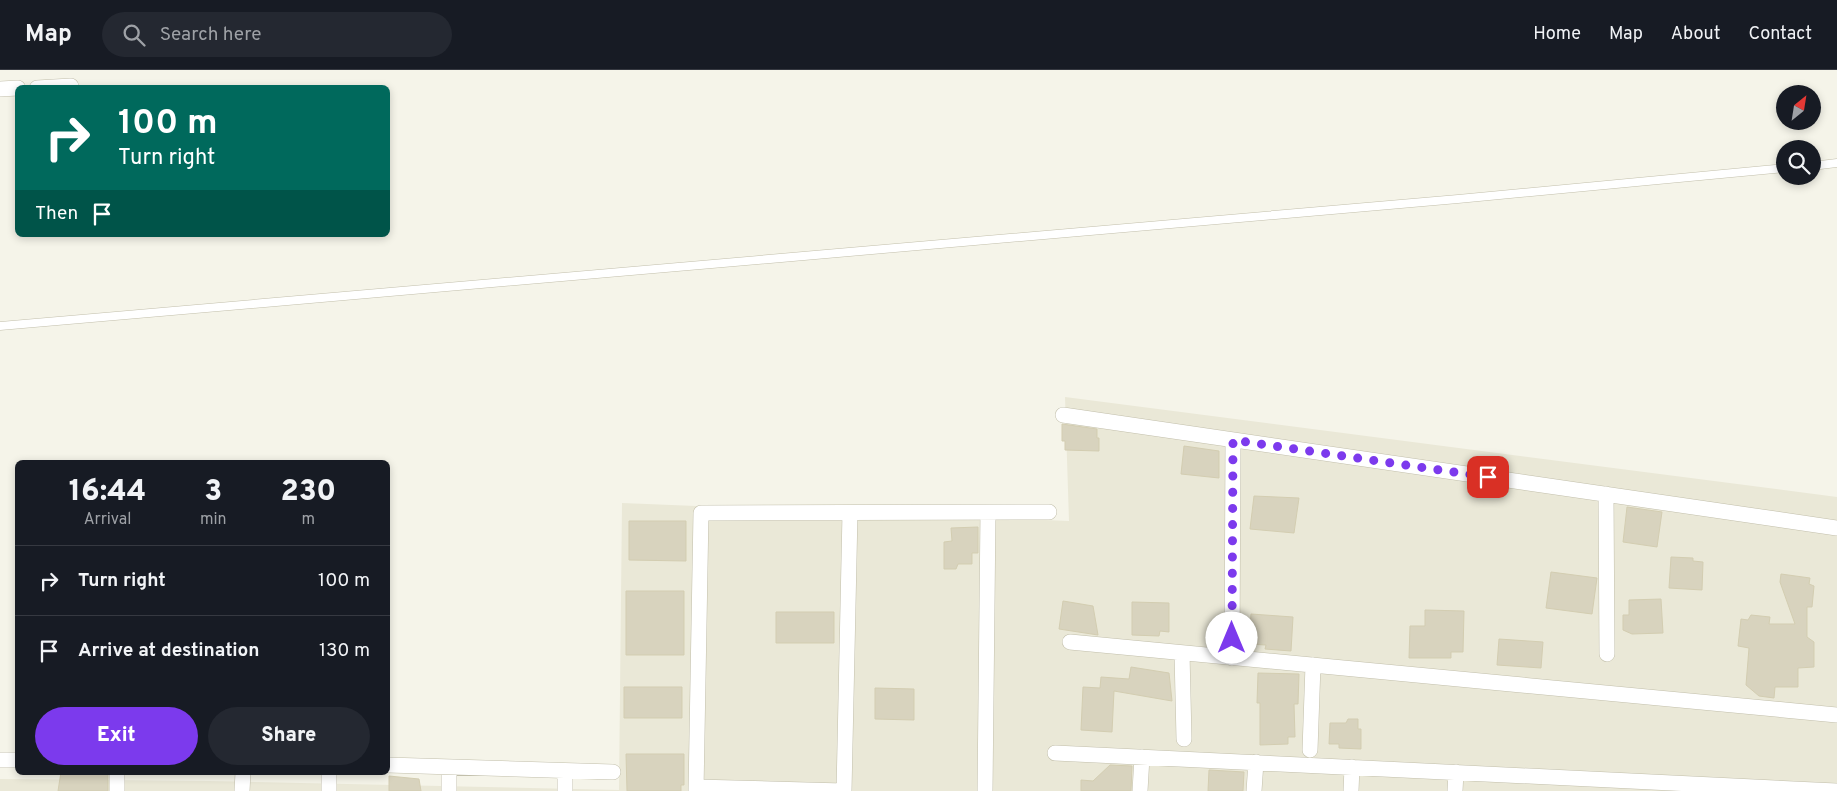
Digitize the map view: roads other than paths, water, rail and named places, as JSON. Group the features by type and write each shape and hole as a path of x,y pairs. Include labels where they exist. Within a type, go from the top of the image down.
{"street":[{"path":"0,89 15,88"},
{"path":"1063,415 1837,528"},
{"path":"1232,658 1233,440"},
{"path":"1606,494 1606,654"},
{"path":"850,513 844,791 696,789 702,513 1049,512"},
{"path":"985,791 988,513"},
{"path":"1070,642 1837,715"},
{"path":"1182,653 1184,740"},
{"path":"1310,750 1313,665"},
{"path":"1055,753 1836,791"},
{"path":"1140,791 1142,757"},
{"path":"0,760 15,760"},
{"path":"1254,791 1256,762"},
{"path":"390,765 613,772"},
{"path":"449,791 450,767"},
{"path":"1351,791 1352,767"},
{"path":"565,771 565,791"},
{"path":"1455,791 1456,772"},
{"path":"117,775 117,791"},
{"path":"242,791 243,775"},
{"path":"329,775 329,791"}],"lane":[{"path":"1821,165 1837,163"},
{"path":"0,326 1776,169"}]}
